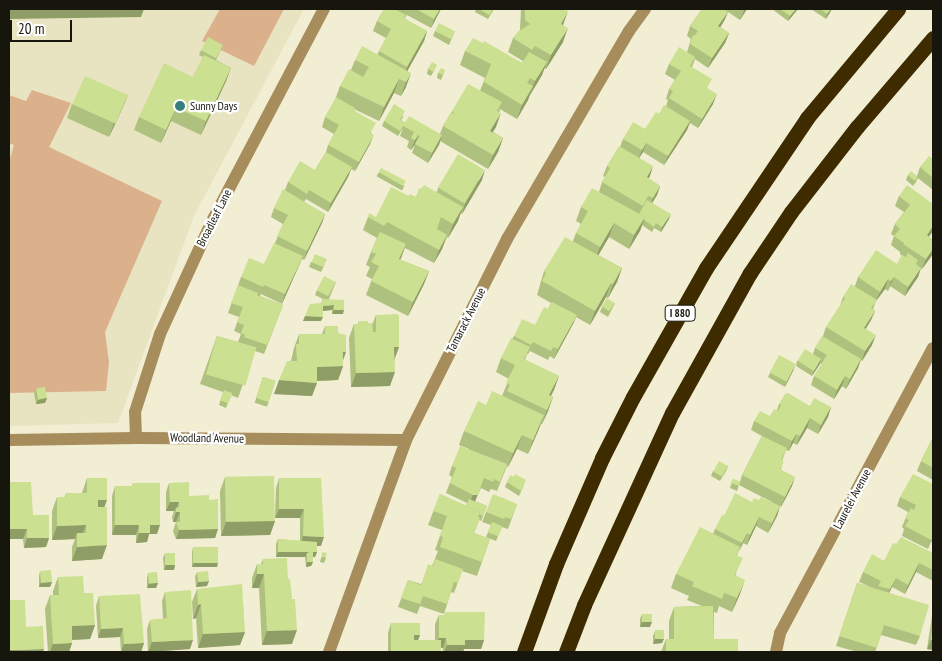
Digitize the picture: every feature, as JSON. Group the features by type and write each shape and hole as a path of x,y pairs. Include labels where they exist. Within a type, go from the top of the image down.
{"highway":[{"name":"I 880","path":"524,652 556,564 602,458 633,397 706,268 807,118 898,9"},
{"path":"566,652 584,605 667,422 750,273 791,212 857,127 933,38"}],"street":[{"name":"Broadleaf Lane","path":"136,438 135,412 160,334 211,223 324,9"},
{"name":"Tamarack Avenue","path":"329,652 406,440 507,238 629,31 645,9"},
{"name":"Laurelei Avenue","path":"776,652 780,633 928,372 933,348"},
{"name":"Woodland Avenue","path":"9,440 136,438 406,440"}],"shaded area":[{"path":"9,9 304,9 194,216 118,423 9,426"},
{"path":"220,9 284,9 254,66 202,41"},
{"path":"32,90 71,103 49,147 162,201 105,332 109,362 106,391 9,393 9,162 14,145 9,143 9,95 26,101"}],"building":[{"path":"384,9 394,9 406,15 404,18 427,31 407,67 379,51 391,29 377,21"},
{"path":"416,9 440,9 434,19"},
{"path":"479,9 493,9 489,15"},
{"path":"525,9 564,9 568,11 561,24 568,28 551,55 535,46 532,50 513,38 519,31 530,24 525,20"},
{"path":"702,9 723,9 728,12 718,26 729,33 712,58 690,44 693,35 698,31 690,26"},
{"path":"780,9 796,9 790,16"},
{"path":"820,9 831,9 827,14"},
{"path":"439,23 455,31 451,39 435,31"},
{"path":"208,37 223,45 216,58 201,50"},
{"path":"473,38 483,43 484,41 522,63 529,52 547,62 535,81 530,78 527,83 533,86 522,105 484,82 491,64 465,51"},
{"path":"362,46 411,73 406,82 399,79 384,107 340,86 349,69 363,77 369,67 355,60"},
{"path":"679,47 695,57 690,66 712,79 707,88 717,94 702,119 669,98 673,91 669,89 681,71 669,64"},
{"name":"Sunny Days","path":"204,55 231,68 206,121 176,108 166,130 139,117 164,63 193,77"},
{"path":"432,62 437,65 433,72 428,69"},
{"path":"441,68 445,70 443,75 438,73"},
{"path":"85,76 128,95 115,123 72,104"},
{"path":"468,84 502,102 497,111 501,113 490,131 503,138 493,155 443,126 451,112 455,115 452,111"},
{"path":"336,97 355,108 353,110 376,123 370,133 374,135 359,162 328,145 339,125 325,117"},
{"path":"394,104 405,111 400,120 405,123 400,131 384,121"},
{"path":"664,105 690,121 668,156 646,143 642,150 623,139 633,122 645,129 656,112 659,114"},
{"path":"409,116 442,135 432,153 415,144 420,136 418,135 415,140 411,138 414,132 403,126"},
{"path":"619,146 653,166 647,177 660,186 653,198 648,196 643,206 602,182 610,168 607,166"},
{"path":"326,152 352,167 331,203 309,190 307,194 288,182 300,161 315,170"},
{"path":"458,154 485,170 464,203 438,187"},
{"path":"929,156 933,159 933,178 920,167"},
{"path":"381,168 406,181 403,186 379,172"},
{"path":"911,171 918,177 915,181 908,175"},
{"path":"424,185 463,207 453,224 441,217 437,229 447,235 439,250 387,222 384,226 368,217 369,213 376,217 391,187 409,196 410,194 416,197 419,188 421,189"},
{"path":"907,185 933,204 933,226 927,235 933,240 933,249 926,259 894,236 900,229 895,224 910,205 899,196"},
{"path":"592,188 645,217 634,235 614,223 600,247 576,233 588,211 581,207"},
{"path":"283,189 325,214 307,251 277,236 288,215 274,208"},
{"path":"647,200 671,214 662,227 656,223 654,227 644,220 645,217 639,214"},
{"path":"380,232 406,244 399,259 429,271 413,302 371,281 379,266 371,262 376,254 371,252"},
{"path":"565,237 622,268 595,311 542,281 546,273 544,271"},
{"path":"274,243 303,256 285,294 241,277 249,258 264,264"},
{"path":"876,250 897,264 902,255 906,257 908,253 918,260 916,264 921,268 908,287 894,277 891,281 888,279 880,292 858,277"},
{"path":"315,254 327,259 323,267 311,262"},
{"path":"324,276 336,282 328,296 317,290"},
{"path":"851,284 877,300 871,308 875,311 864,328 876,335 865,351 826,327 845,298 843,297"},
{"path":"238,285 283,305 267,345 244,337 245,335 241,333 244,325 237,322 243,307 231,303"},
{"path":"607,298 615,303 609,311 602,306"},
{"path":"322,299 344,300 344,310 334,310 334,305 323,306 323,317 305,316 310,304 322,303"},
{"path":"552,302 577,315 558,349 553,347 551,351 533,342 531,345 514,336 522,319 535,325 544,307 548,309"},
{"path":"397,314 399,316 399,347 394,347 395,372 356,373 354,324 359,324 359,321 368,321 368,323 372,323 373,332 376,332 376,315"},
{"path":"325,326 338,326 338,333 346,335 346,352 343,352 343,366 317,367 317,383 279,380 287,361 297,361 296,344 299,344 299,334 325,334"},
{"path":"217,336 256,347 245,386 206,374"},
{"path":"822,336 861,359 850,379 845,376 837,390 814,376 827,355 815,348"},
{"path":"511,338 530,347 524,359 559,376 549,395 553,397 547,410 507,391 510,385 506,383 515,365 501,358"},
{"path":"805,349 821,359 814,371 798,361"},
{"path":"779,355 796,364 786,382 770,373"},
{"path":"263,377 275,381 269,402 256,398"},
{"path":"45,387 47,398 38,399 36,389"},
{"path":"224,390 232,393 228,403 220,400"},
{"path":"492,391 544,415 533,440 522,435 513,453 464,431 478,401 486,405"},
{"path":"788,393 810,406 814,398 831,407 821,425 810,418 800,436 796,434 792,441 754,421 760,411 770,416 774,409 778,411 781,405 779,404 785,394"},
{"path":"762,436 787,448 781,460 784,462 780,469 795,477 785,497 742,475"},
{"path":"933,437 933,468 921,461"},
{"path":"460,446 507,464 500,482 494,479 493,482 484,478 478,495 473,495 450,483 456,468 452,466"},
{"path":"719,461 728,466 722,476 713,471"},
{"path":"515,474 526,480 521,491 507,482 510,475 514,477"},
{"path":"913,474 933,484 933,536 931,540 905,526 909,520 905,518 911,508 914,510 916,505 900,497"},
{"path":"274,476 275,521 226,522 225,477"},
{"path":"87,478 107,478 107,500 98,500 98,507 107,507 107,545 77,547 77,533 86,533 86,525 57,526 57,497 66,497 66,493 87,493"},
{"path":"279,478 321,478 324,537 303,536 304,509 279,509"},
{"path":"733,479 740,482 739,486 731,483"},
{"path":"9,482 31,482 33,515 49,515 49,538 27,538 27,529 9,529"},
{"path":"189,482 189,496 209,495 209,500 218,499 218,529 179,530 176,522 180,522 180,512 176,512 176,508 179,507 179,502 170,502 169,483"},
{"path":"133,483 160,483 160,525 150,525 150,533 139,533 139,525 115,525 115,486 133,486"},
{"path":"735,493 752,502 754,498 759,500 761,497 780,506 772,523 759,517 750,535 747,533 742,543 715,529 722,515 724,516"},
{"path":"440,494 480,512 478,517 480,518 474,533 490,539 482,562 440,547 443,537 440,536 447,516 433,511"},
{"path":"493,494 517,504 511,519 505,517 504,519 486,512"},
{"path":"469,499 487,506 483,516 479,514 480,512 466,506"},
{"path":"492,522 502,526 498,536 488,532"},
{"path":"700,527 740,547 736,555 743,558 735,575 745,580 737,598 724,593 722,599 692,586 694,582 676,574"},
{"path":"901,537 933,553 933,570 919,563 908,585 896,578 890,589 878,586 881,581 863,572 872,554 884,561 893,543 896,544"},
{"path":"278,539 317,542 317,552 313,552 313,562 307,562 307,553 310,552 278,552"},
{"path":"193,547 218,547 218,563 193,563"},
{"path":"323,552 327,553 326,558 322,557"},
{"path":"165,553 175,553 175,565 165,565"},
{"path":"287,558 288,579 290,578 292,599 295,599 297,630 267,631 264,574 257,574 257,564 263,564 263,559"},
{"path":"435,559 463,569 458,583 454,582 447,604 423,596 420,604 401,598 408,580 421,585 428,564 433,566"},
{"path":"51,570 52,582 41,583 40,571"},
{"path":"208,571 209,581 198,582 197,572"},
{"path":"157,572 158,583 149,584 148,573"},
{"path":"83,576 84,593 93,593 95,625 72,626 72,643 53,644 50,595 59,595 58,577"},
{"path":"857,583 929,605 920,636 884,625 877,648 839,636"},
{"path":"242,584 245,632 203,634 201,604 198,605 197,589"},
{"path":"191,590 193,640 152,642 150,620 167,618 165,592"},
{"path":"140,594 144,643 124,644 123,628 101,629 99,596"},
{"path":"9,600 25,600 26,627 43,626 44,649 9,650"},
{"path":"713,606 714,639 738,639 738,652 666,652 666,639 674,639 674,607"},
{"path":"446,612 485,612 484,640 465,640 465,645 447,645 446,638 439,638 439,615 446,615"},
{"path":"642,614 652,614 652,622 642,622"},
{"path":"933,622 933,640 931,640"},
{"path":"391,623 420,623 420,635 414,635 414,640 441,640 441,652 391,652"},
{"path":"655,630 664,630 664,639 655,639"}],"place":[{"name":"Sunny Days","path":"180,106"}]}
